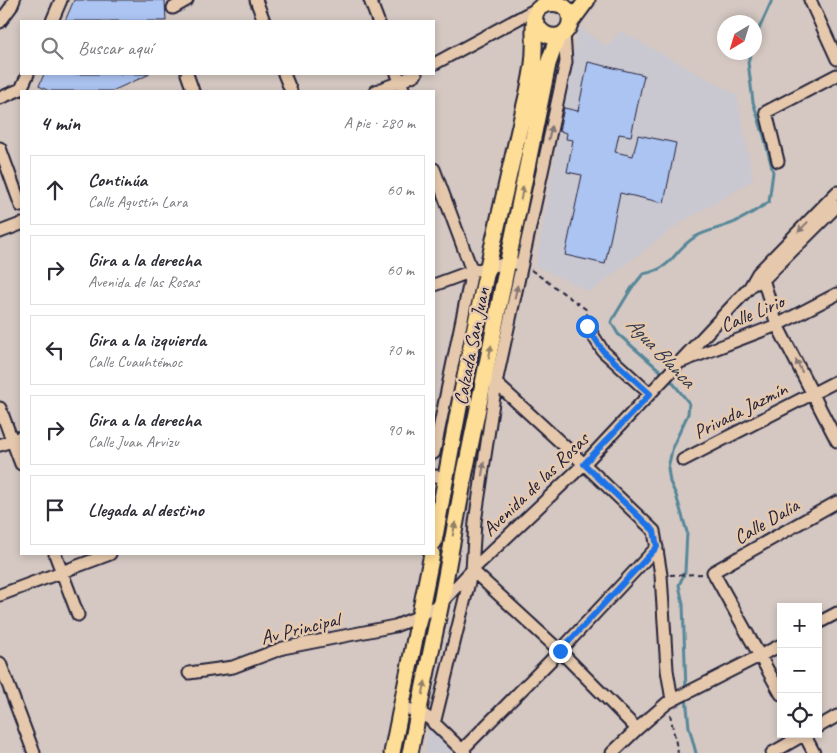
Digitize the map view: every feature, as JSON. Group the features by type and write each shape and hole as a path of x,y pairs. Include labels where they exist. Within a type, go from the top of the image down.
{"main road":[{"name":"Calzada San Juan","path":"435,531 440,476 480,269 541,63 588,0"},
{"path":"556,2 565,6 570,14 564,31 551,37 543,34 538,29 543,8 556,2"},
{"name":"Calzada San Juan","path":"410,753 441,603 463,481 490,382 515,263 541,63 543,8"},
{"path":"392,753 420,616 430,555"}],"street":[{"path":"0,22 14,0"},
{"path":"52,20 61,0"},
{"path":"173,8 186,0"},
{"path":"256,0 264,20"},
{"path":"370,0 378,20"},
{"path":"810,0 837,59"},
{"path":"435,63 543,8"},
{"path":"435,285 480,269 515,263 566,62 564,31"},
{"path":"0,98 21,89 28,75"},
{"path":"186,75 193,90"},
{"path":"284,75 291,90"},
{"path":"379,90 414,75"},
{"path":"778,161 766,112 837,75"},
{"path":"0,148 20,203"},
{"path":"435,171 480,269 435,450"},
{"path":"679,363 837,192"},
{"path":"760,276 837,206"},
{"path":"0,232 20,224"},
{"path":"760,276 777,324 837,441"},
{"name":"Calle Lirio","path":"679,363 777,324 837,294"},
{"path":"587,326 603,351 652,391"},
{"name":"Avenida de las Rosas","path":"420,616 441,603 472,570 584,464 679,363"},
{"name":"Privada Jazmín","path":"684,460 837,381"},
{"path":"490,382 584,464 654,531 661,575 667,670 672,700"},
{"path":"434,724 472,570 475,522 490,382"},
{"path":"0,408 17,439 20,458"},
{"path":"0,445 17,439"},
{"name":"Calle Dalia","path":"760,657 713,572 837,502"},
{"path":"401,707 419,712 464,752 657,547"},
{"path":"54,555 78,616"},
{"path":"0,595 103,555"},
{"path":"472,570 560,651 637,728"},
{"path":"441,603 462,610"},
{"path":"822,622 837,613"},
{"name":"Av Principal","path":"189,673 233,667 283,648 395,626 420,616"},
{"path":"612,753 637,728 672,700 777,647"},
{"path":"760,657 780,693"},
{"path":"0,663 34,753"},
{"path":"822,725 837,716"},
{"path":"772,753 797,738"},
{"path":"806,738 814,753"}],"path":[{"path":"515,263 587,310 587,326"},
{"path":"667,575 692,575"},
{"path":"672,700 678,753"}],"shaded area":[{"path":"578,26 607,47 620,31 737,95 753,179 680,223 590,292 536,266"},
{"path":"430,723 462,753 425,753"}],"building":[{"path":"74,0 165,0 166,20 65,20"},
{"path":"588,62 644,75 631,136 619,134 615,152 633,156 638,135 676,143 664,203 620,193 605,264 565,255 582,175 567,172 573,140 566,139 567,133 559,131 564,108 578,111"},
{"path":"44,75 148,75 114,90 47,90 39,86"}],"waterway":[{"name":"Agua Blanca","path":"762,22 772,0"},
{"name":"Agua Blanca","path":"664,374 618,334 611,322 631,289 643,274 661,268 687,242 695,237 739,220 769,202 773,172 753,102 749,60"},
{"name":"Agua Blanca","path":"669,378 689,403 688,414 673,446 668,468 670,482 687,532 685,572 679,585 683,604 686,691"},
{"name":"Agua Blanca","path":"686,697 689,727 696,753"}],"route":[{"path":"560,651 657,547 654,531 584,464 650,394 603,351 587,326"}]}
